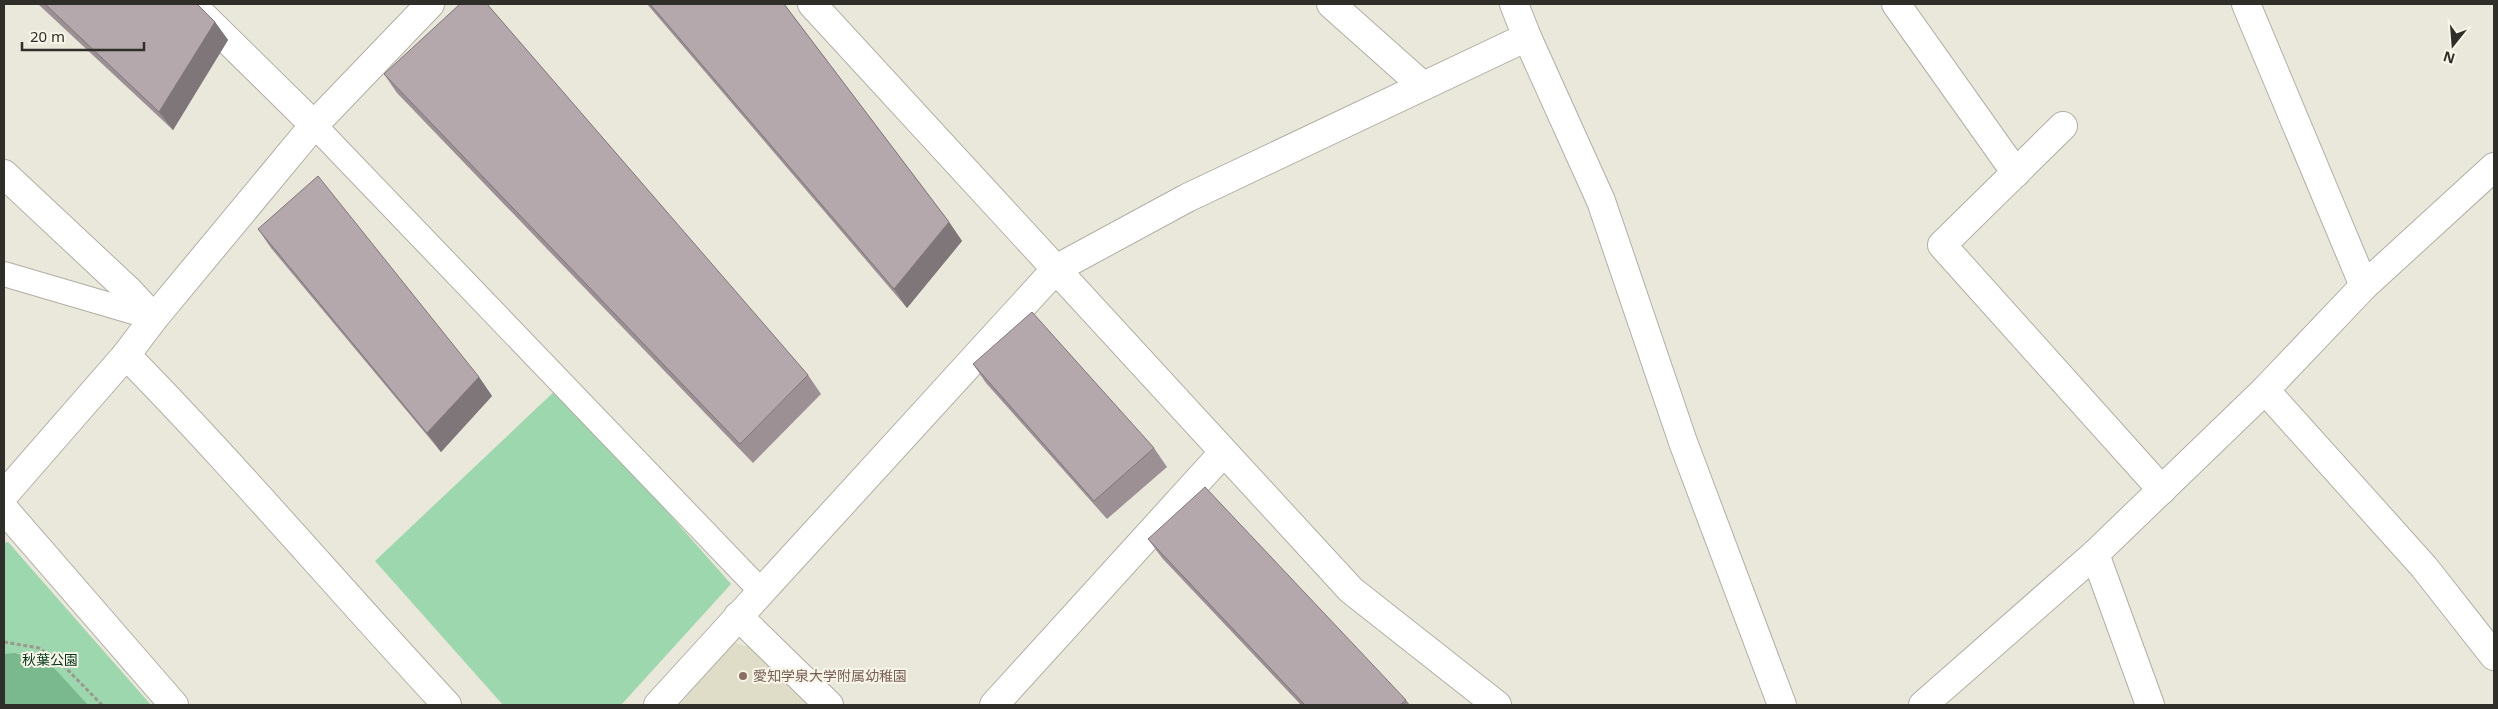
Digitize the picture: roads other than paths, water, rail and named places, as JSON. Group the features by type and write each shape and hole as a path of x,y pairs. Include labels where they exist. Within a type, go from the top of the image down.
{"street":[{"path":"191,4 314,125"},
{"path":"4,495 126,355 154,318 314,125 430,4"},
{"path":"812,4 1351,590 1497,705"},
{"path":"1331,4 1423,86"},
{"path":"1514,4 1601,201 1683,442 1782,705"},
{"path":"1896,4 2016,173"},
{"path":"2246,4 2364,286"},
{"path":"658,705 1056,269 1187,198 1527,37"},
{"path":"2063,126 1942,246 2162,490"},
{"path":"1923,705 2095,554 2266,390 2364,286 2494,167"},
{"path":"4,174 129,291 154,318"},
{"path":"126,355 265,503 345,595 447,705"},
{"path":"2266,390 2424,567 2494,656"},
{"path":"994,705 1223,453"},
{"path":"4,510 174,705"},
{"path":"2095,554 2150,705"},
{"path":"738,616 829,705"}],"lane":[{"path":"314,125 761,591"},
{"path":"4,274 154,318"}],"place":[{"name":"愛知学泉大学附属幼稚園","path":"743,676"}],"park label":[{"name":"秋葉公園","path":"50,660"}]}
